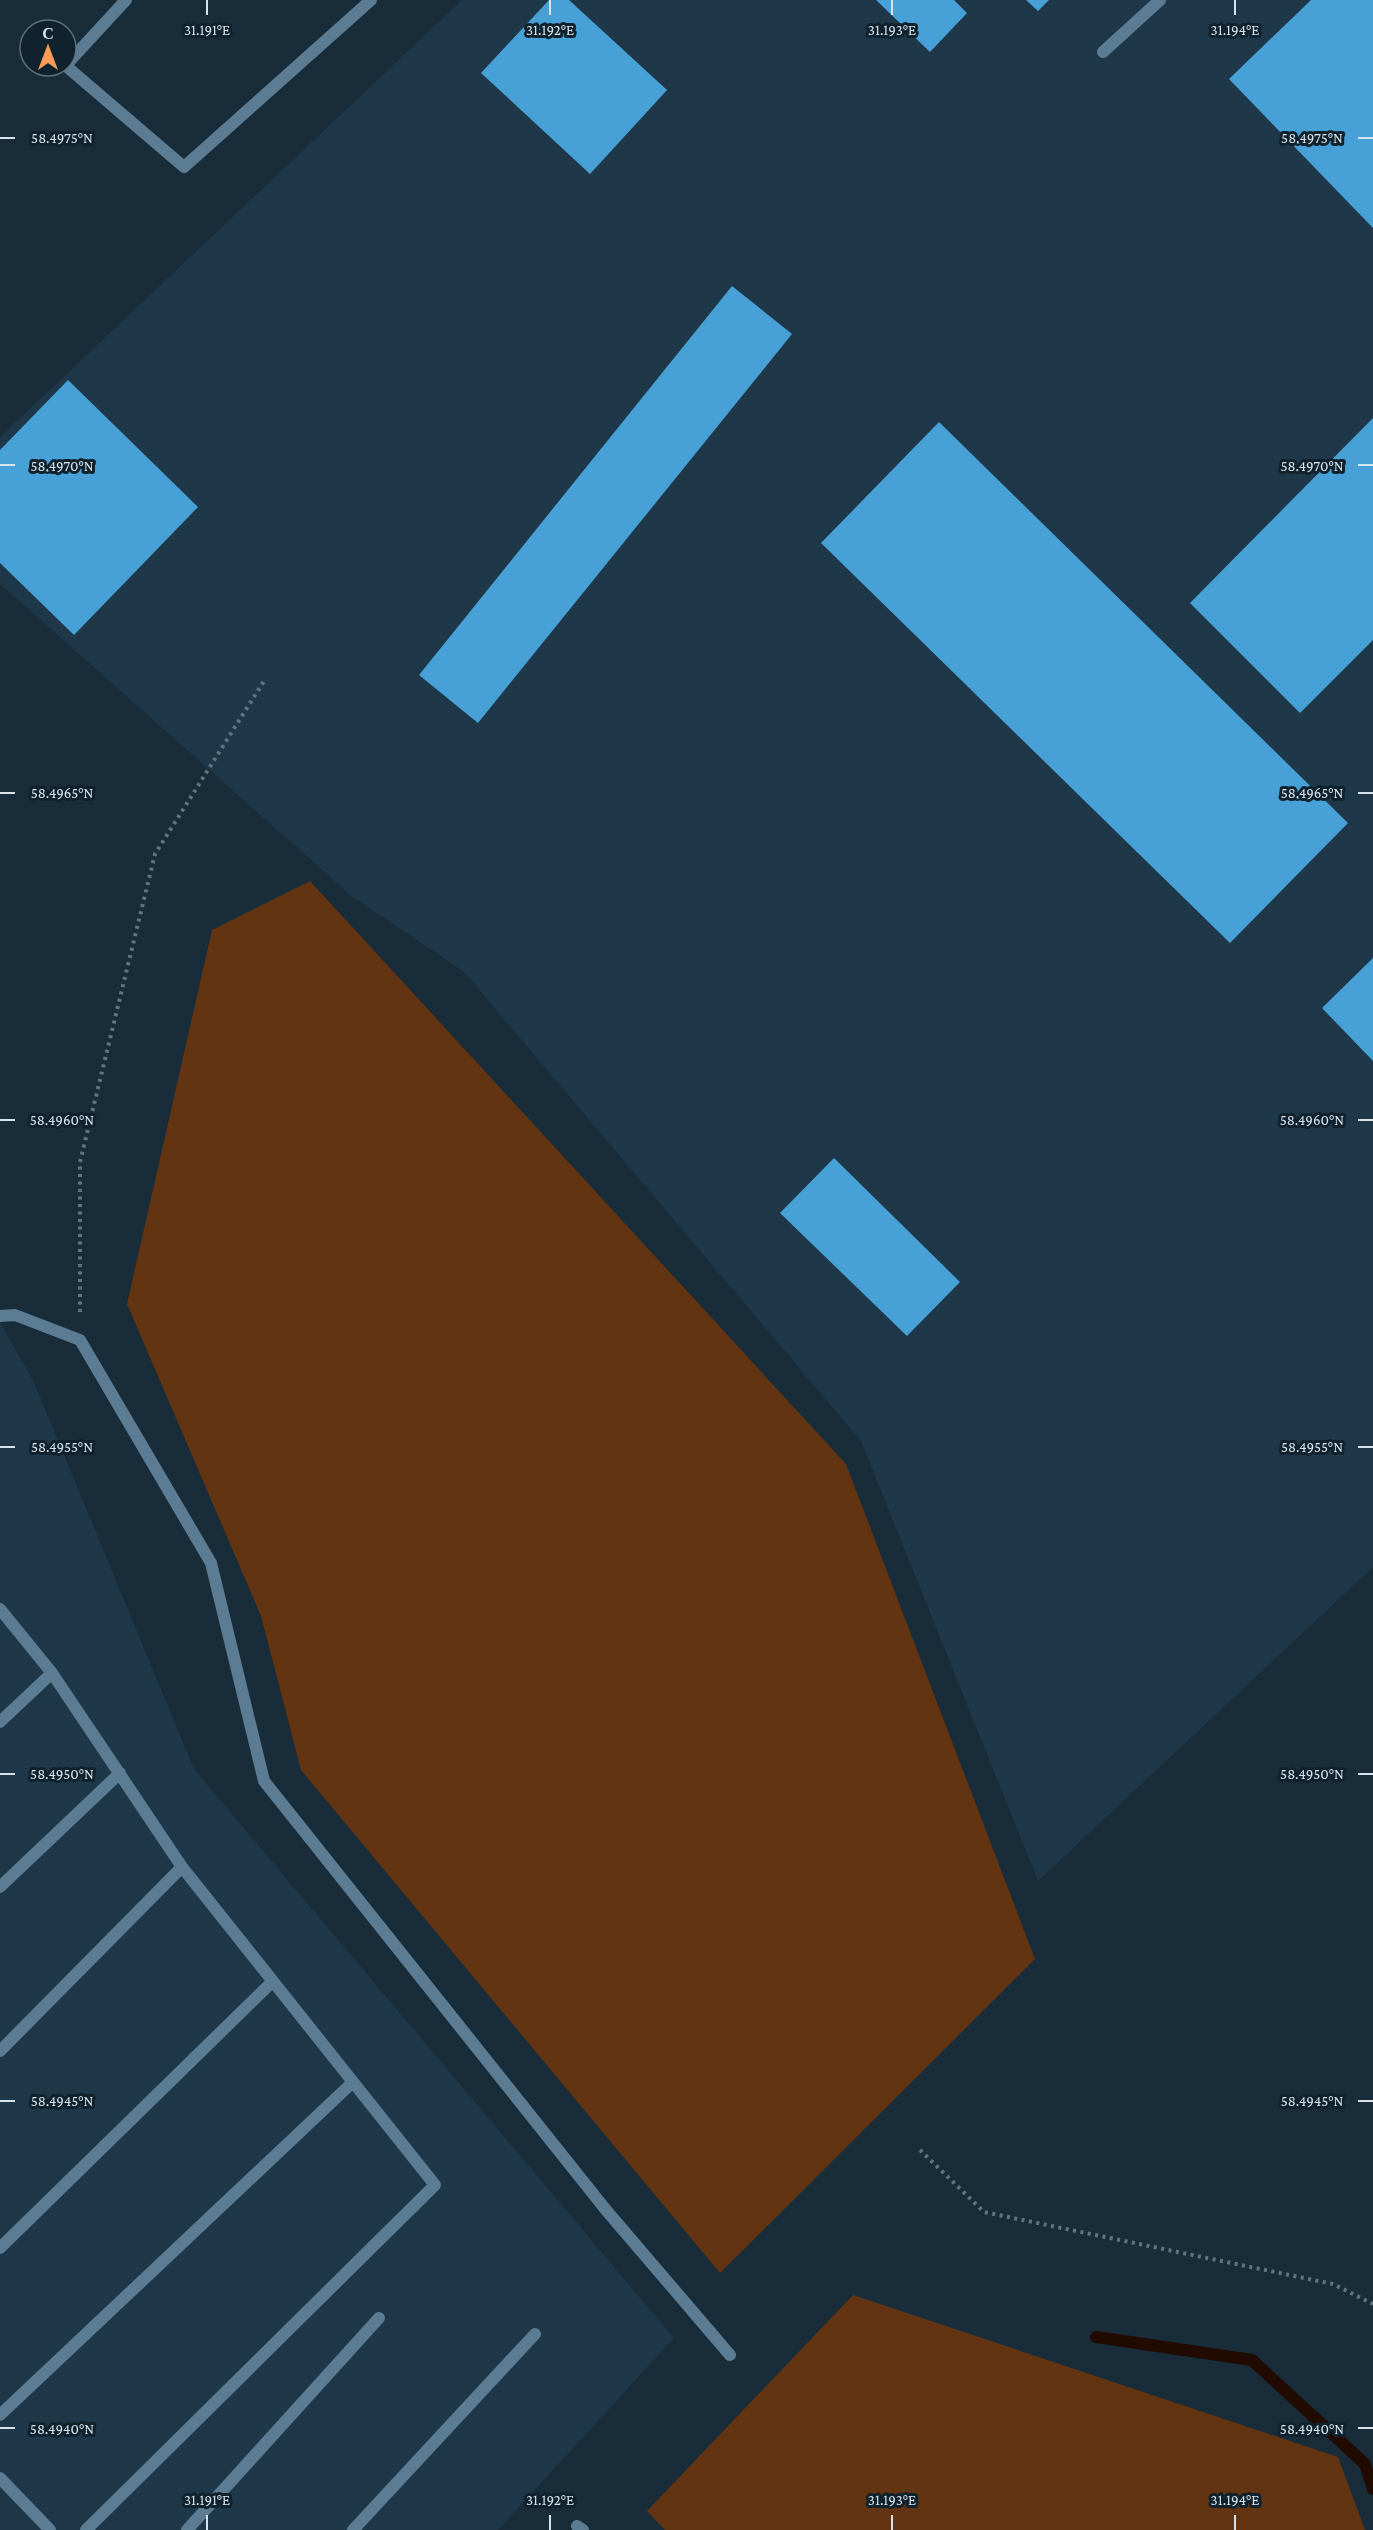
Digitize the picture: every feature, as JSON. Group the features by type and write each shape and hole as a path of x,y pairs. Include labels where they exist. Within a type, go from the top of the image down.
{"lane":[{"path":"78,52 126,0"},
{"path":"78,75 184,167 371,0"},
{"path":"1103,52 1160,0"},
{"path":"0,1316 15,1315 80,1340 212,1563 264,1781 606,2211 730,2355"},
{"path":"0,1609 52,1673 182,1867 435,2185 86,2530"},
{"path":"0,1722 52,1673"},
{"path":"0,1887 120,1773"},
{"path":"0,2051 182,1867"},
{"path":"0,2248 273,1982"},
{"path":"0,2415 353,2082"},
{"path":"187,2530 379,2318"},
{"path":"353,2530 535,2334"},
{"path":"0,2478 50,2530"}],"path":[{"path":"80,1340 80,1162 155,854 264,681"},
{"path":"920,2150 984,2212 1333,2284 1373,2304"}],"shaded area":[{"path":"462,0 1373,0 1373,1567 1038,1881 861,1441 464,972 353,897 0,584 0,437"},
{"path":"310,881 846,1464 1035,1959 720,2273 301,1770 261,1616 127,1304 212,930"},
{"path":"0,1323 33,1380 194,1769 674,2338 498,2530 0,2530"},
{"path":"853,2295 1338,2457 1365,2530 665,2530 647,2511"}],"building":[{"path":"549,0 569,0 667,90 590,174 481,73"},
{"path":"876,0 954,0 967,13 930,52"},
{"path":"1026,0 1049,0 1038,11"},
{"path":"1311,0 1373,0 1373,228 1229,79"},
{"path":"732,286 792,334 478,723 419,675"},
{"path":"68,380 198,507 74,635 0,563 0,450"},
{"path":"1373,418 1373,640 1300,713 1190,603"},
{"path":"939,422 1348,823 1230,943 821,543"},
{"path":"1373,958 1373,1061 1322,1008"},
{"path":"834,1158 960,1282 907,1336 780,1213"}],"waterway":[{"path":"1096,2337 1252,2360 1365,2464 1373,2489"}]}
